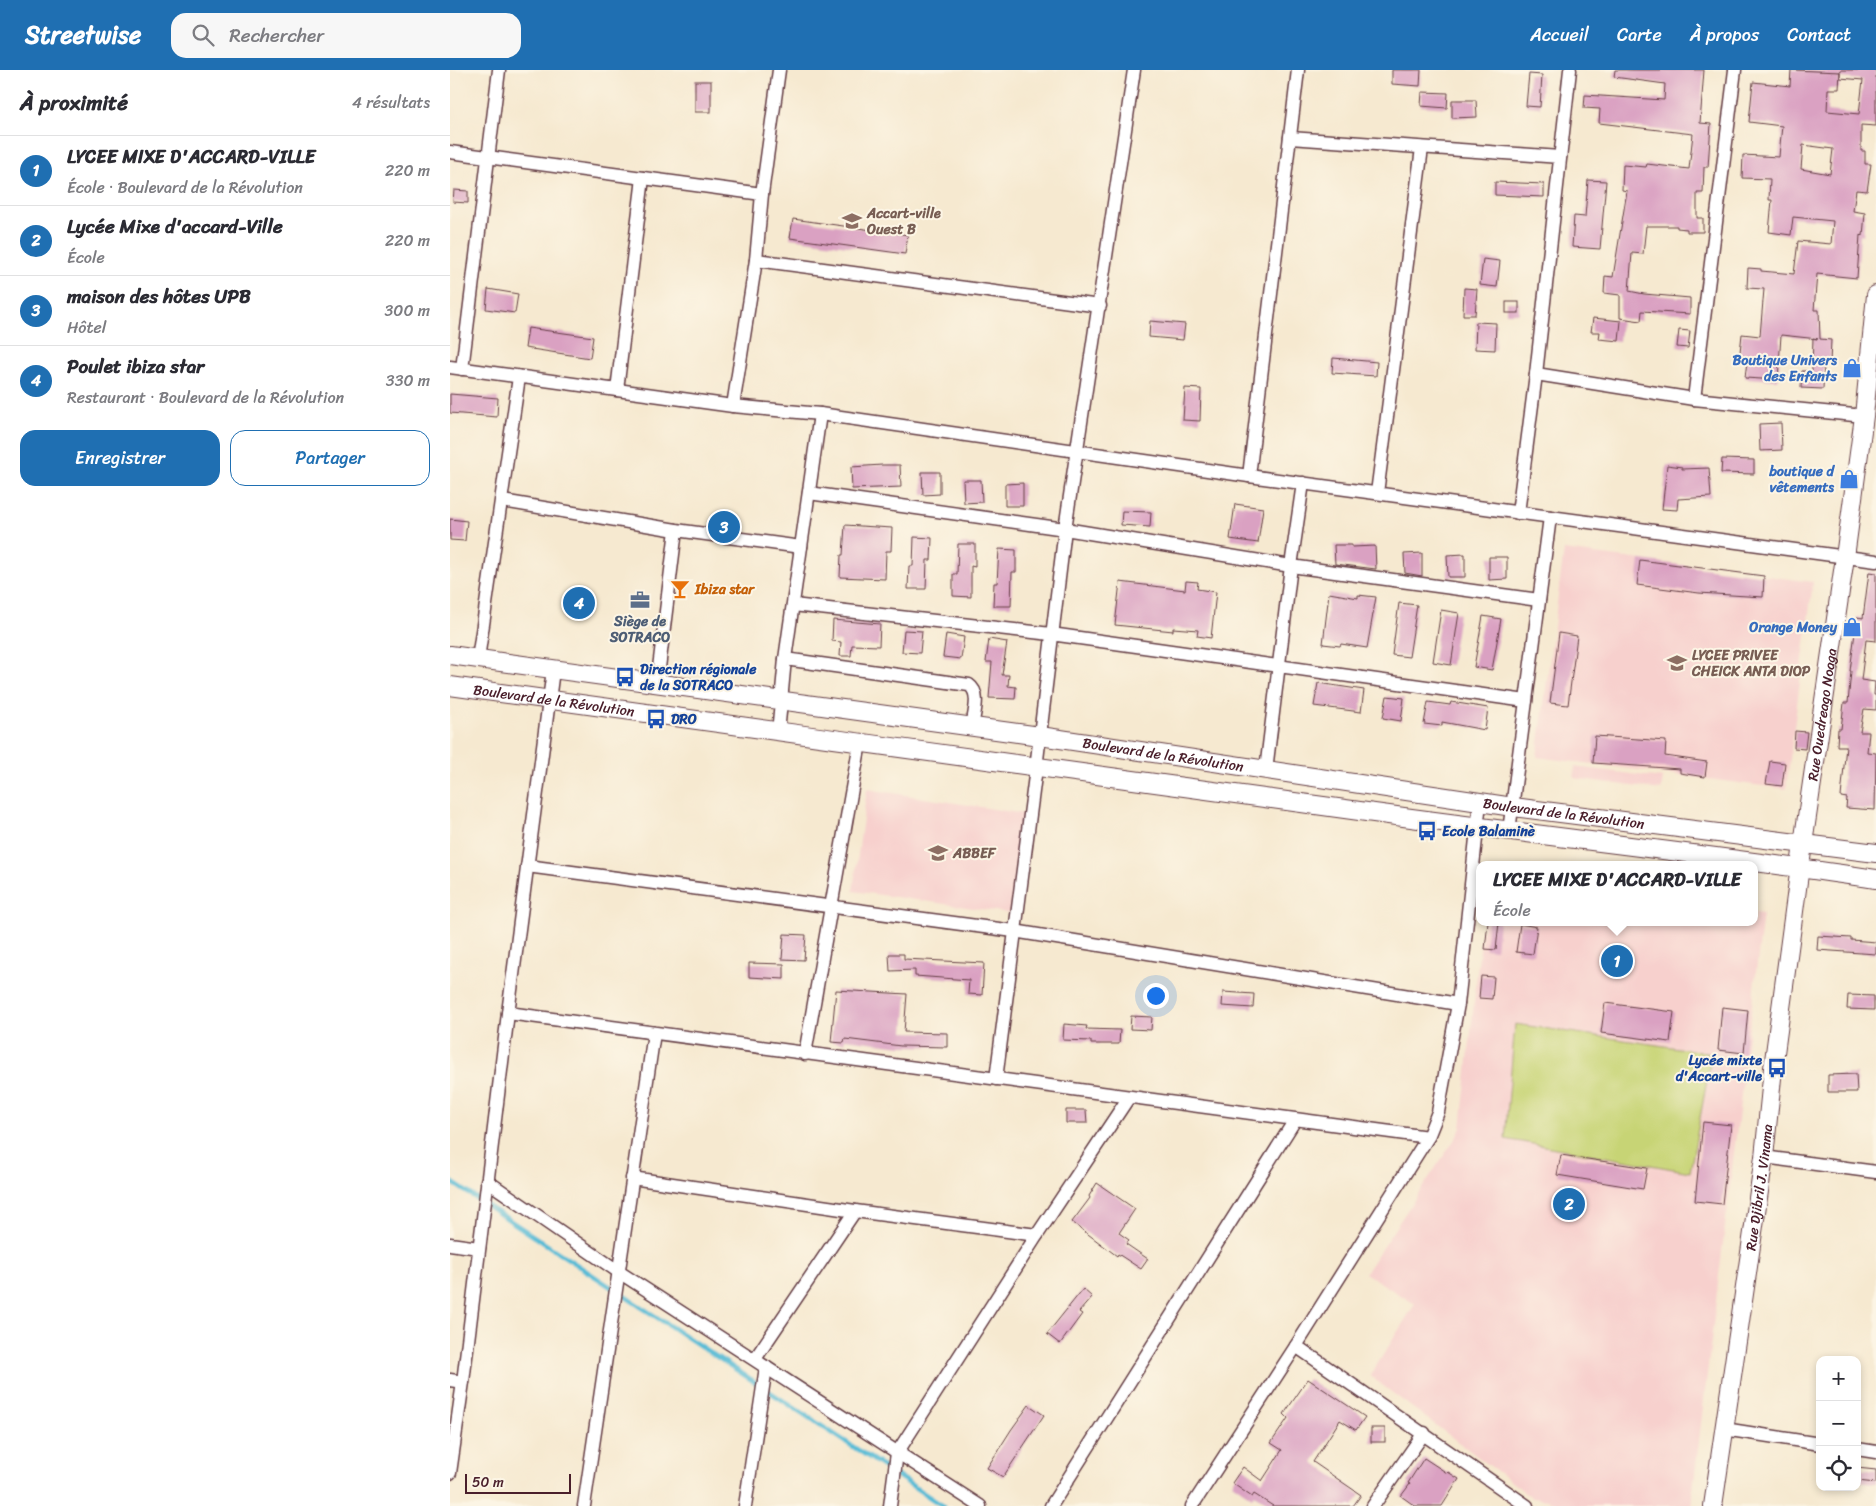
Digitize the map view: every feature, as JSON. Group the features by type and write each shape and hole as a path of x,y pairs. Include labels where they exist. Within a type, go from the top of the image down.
{"main road":[{"name":"Rue Ouedreago Noaga","path":"1800,867 1864,416 1876,295"},
{"name":"Boulevard de la Révolution","path":"450,655 657,684 782,699 1480,802 1876,853"},
{"name":"Boulevard de la Révolution","path":"450,686 1036,768 1478,827 1752,861"},
{"name":"Boulevard de la Révolution","path":"1758,862 1876,879"},
{"name":"Rue Djibril J. Vinama","path":"1714,1506 1764,1157 1773,1068 1800,867"}],"street":[{"path":"499,70 489,158 456,368 733,406 820,414 1303,484 1876,562"},
{"path":"733,406 756,260 762,194 779,70"},
{"path":"996,1079 1065,529 1134,70"},
{"path":"1249,476 1298,70"},
{"path":"1518,512 1536,374 1570,70"},
{"path":"1694,399 1735,70"},
{"path":"1290,138 1560,157"},
{"path":"1377,493 1422,148"},
{"path":"450,152 762,194"},
{"path":"617,390 643,178"},
{"path":"756,260 1100,306"},
{"path":"1536,374 1694,399 1864,416"},
{"path":"478,659 519,377"},
{"path":"778,732 785,659 820,414"},
{"path":"1266,770 1303,484"},
{"path":"808,493 1065,529 1291,566 1539,600"},
{"path":"502,501 676,530 801,547"},
{"path":"1509,831 1550,517"},
{"path":"657,684 676,530"},
{"path":"793,605 1052,634 1526,701"},
{"path":"785,659 969,684 974,688 976,694 972,727"},
{"path":"450,1473 553,670"},
{"path":"805,1054 860,743"},
{"path":"1192,1506 1428,1138 1438,1112 1458,1004 1480,802"},
{"path":"527,866 1014,931 1458,1004"},
{"path":"508,1013 1428,1138"},
{"path":"584,1506 654,1033"},
{"path":"890,1506 897,1453 1037,1235 1129,1097"},
{"path":"1051,1506 1295,1120"},
{"path":"1764,1157 1876,1172"},
{"path":"632,1178 855,1211 1037,1235"},
{"path":"487,1181 618,1272 980,1506"},
{"path":"755,1359 855,1211"},
{"path":"450,1244 479,1248"},
{"path":"1296,1346 1527,1506"},
{"path":"745,1506 766,1367"},
{"path":"450,1380 463,1382"},
{"path":"1724,1429 1816,1443"},
{"path":"1373,1506 1424,1433"},
{"path":"1861,1450 1876,1452"}],"shaded area":[{"path":"1564,550 1813,582 1786,789 1537,757"},
{"path":"1575,767 1663,778 1661,790 1574,778"},
{"name":"ABBEF","path":"867,789 1025,814 1009,913 853,891"},
{"path":"1758,913 1763,914 1691,1506 1561,1506 1547,1500 1533,1498 1370,1376 1415,1304 1365,1273 1461,1128 1483,926 1758,926"}],"green space":[{"path":"1515,1024 1712,1053 1690,1172 1505,1139"}],"building":[{"path":"1392,70 1421,70 1420,86 1392,84"},
{"path":"1615,70 1704,70 1700,123 1711,124 1708,167 1704,167 1703,193 1697,193 1697,218 1703,218 1703,232 1687,232 1687,229 1677,228 1677,226 1646,226 1643,254 1632,253 1629,291 1690,298 1690,314 1642,311 1641,321 1620,318 1620,295 1604,293 1605,276 1613,277 1627,191 1622,190 1623,165 1646,167 1647,164 1689,169 1693,134 1599,123 1600,109 1584,108 1585,95 1664,100 1665,84 1614,77"},
{"path":"1791,70 1840,72 1840,70 1876,70 1876,126 1861,125 1861,151 1865,151 1865,164 1871,164 1867,191 1856,190 1853,211 1865,213 1863,236 1860,235 1857,278 1817,274 1814,310 1819,310 1820,339 1831,340 1830,363 1824,363 1823,389 1801,388 1802,371 1812,371 1813,338 1781,335 1778,380 1745,378 1747,361 1739,361 1742,334 1760,336 1764,289 1747,288 1748,268 1794,274 1798,241 1831,244 1833,221 1793,217 1791,235 1769,232 1772,200 1769,200 1770,179 1742,178 1743,155 1779,157 1782,126 1749,122 1753,82 1790,86","holes":["1840,72 1840,78 1863,80 1859,114 1827,111 1828,89 1839,89","1803,145 1833,149 1830,174 1801,169"]},
{"path":"1529,74 1542,75 1540,107 1526,106"},
{"path":"695,81 711,81 711,112 695,112"},
{"path":"1422,92 1448,93 1447,108 1421,106"},
{"path":"1452,100 1476,100 1477,117 1452,118"},
{"path":"1588,180 1606,181 1600,249 1572,247 1574,216 1585,217"},
{"path":"1495,182 1544,184 1544,197 1495,195"},
{"path":"454,190 468,191 468,203 453,202"},
{"path":"793,219 908,235 905,254 790,238"},
{"path":"1483,259 1500,261 1497,287 1480,285"},
{"path":"1464,288 1477,289 1475,315 1463,315"},
{"path":"488,289 518,294 515,313 486,309"},
{"path":"1506,302 1519,302 1519,313 1506,313"},
{"path":"1593,318 1621,321 1619,341 1599,339 1600,332 1591,332"},
{"path":"1150,321 1185,324 1183,340 1149,337"},
{"path":"1476,322 1496,323 1495,350 1475,349"},
{"path":"528,328 593,337 590,358 525,348"},
{"path":"1679,330 1690,331 1688,348 1677,347"},
{"path":"1333,358 1377,362 1376,376 1332,373"},
{"path":"1185,388 1201,389 1200,421 1183,420"},
{"path":"450,394 498,398 497,417 450,413"},
{"path":"1781,423 1782,450 1760,451 1759,424"},
{"path":"1722,459 1754,460 1754,474 1721,473"},
{"path":"900,465 901,487 852,489 851,467"},
{"path":"1667,465 1682,467 1682,469 1709,468 1711,497 1678,499 1677,510 1662,509"},
{"path":"922,472 940,472 940,494 923,495"},
{"path":"963,480 981,480 982,502 964,503"},
{"path":"1023,483 1023,506 1005,506 1005,484"},
{"path":"1235,504 1263,508 1258,543 1230,539"},
{"path":"1122,511 1151,512 1150,527 1121,525"},
{"path":"450,519 467,521 465,541 450,540"},
{"path":"845,525 892,528 891,551 886,551 885,579 840,577"},
{"path":"914,537 932,538 931,560 927,560 926,589 908,589 909,566 913,566"},
{"path":"958,544 975,544 975,567 971,566 971,597 953,596 953,574 957,574"},
{"path":"1334,545 1352,545 1352,547 1375,546 1376,569 1335,564"},
{"path":"999,549 1016,550 1016,572 1012,572 1011,606 993,606 994,583 997,583"},
{"path":"1422,553 1422,576 1405,573 1404,554"},
{"path":"1465,554 1465,577 1448,577 1447,555"},
{"path":"1489,557 1507,557 1507,579 1489,580"},
{"path":"1640,560 1764,576 1763,597 1699,593 1637,585"},
{"path":"1869,572 1876,573 1876,641 1866,640 1861,680 1875,682 1876,710 1864,709 1860,732 1869,732 1867,752 1876,753 1875,810 1846,808 1847,798 1841,797 1846,746 1837,746 1838,729 1841,729 1844,703 1848,703 1857,617 1863,618"},
{"path":"1186,581 1198,582 1197,589 1216,592 1211,638 1197,636 1198,630 1173,628 1173,631 1115,625 1120,582 1185,590"},
{"path":"1329,593 1358,598 1358,595 1376,597 1367,648 1341,644 1340,646 1323,644"},
{"path":"1399,603 1417,605 1409,657 1392,655"},
{"path":"1441,610 1459,613 1451,665 1433,662"},
{"path":"1483,616 1501,619 1492,670 1474,667"},
{"path":"833,620 880,624 879,646 852,645 851,656 840,656 841,642 832,641"},
{"path":"904,630 922,631 920,653 902,652"},
{"path":"1559,633 1577,636 1568,705 1550,703"},
{"path":"946,634 964,637 961,659 943,657"},
{"path":"989,639 1007,642 1002,675 1009,675 1008,686 1016,687 1015,699 989,698 992,662 986,662"},
{"path":"1318,683 1364,690 1361,712 1314,706"},
{"path":"1387,696 1404,698 1401,721 1383,718"},
{"path":"1428,702 1450,705 1451,702 1488,708 1485,730 1442,722 1442,726 1424,724"},
{"path":"1795,731 1807,732 1805,749 1794,748"},
{"path":"1595,736 1666,741 1665,756 1707,762 1705,777 1680,773 1680,769 1593,763"},
{"path":"1770,761 1785,763 1782,786 1766,784"},
{"path":"1488,926 1499,926 1496,950 1485,949"},
{"path":"1520,926 1537,927 1533,954 1516,952"},
{"path":"784,934 806,935 804,960 782,959"},
{"path":"1818,936 1876,942 1876,954 1817,950"},
{"path":"889,954 904,954 904,959 984,963 982,995 968,994 969,980 915,976 915,970 890,971"},
{"path":"749,963 784,964 784,979 749,977"},
{"path":"1481,976 1494,977 1492,999 1479,998"},
{"path":"836,990 907,994 904,1032 947,1033 947,1047 901,1046 845,1039 844,1043 831,1042"},
{"path":"1223,992 1254,994 1253,1008 1222,1006"},
{"path":"1848,995 1874,996 1874,1010 1847,1009"},
{"path":"1605,1003 1674,1012 1670,1042 1601,1033"},
{"path":"1722,1007 1748,1010 1744,1053 1718,1050"},
{"path":"1131,1016 1152,1017 1151,1030 1130,1029"},
{"path":"1064,1024 1087,1026 1086,1029 1120,1030 1119,1044 1091,1044 1091,1041 1063,1040"},
{"path":"1856,1074 1857,1092 1828,1092 1828,1075"},
{"path":"1066,1110 1086,1110 1087,1123 1066,1123"},
{"path":"1703,1122 1731,1125 1722,1204 1695,1201"},
{"path":"1561,1155 1647,1168 1643,1189 1557,1175"},
{"path":"1097,1183 1135,1209 1119,1233 1129,1240 1126,1244 1148,1259 1141,1269 1118,1254 1117,1256 1072,1222 1090,1198 1089,1196"},
{"path":"1083,1289 1092,1297 1079,1312 1082,1314 1060,1344 1047,1334"},
{"path":"1308,1379 1365,1417 1356,1430 1340,1420 1313,1462 1361,1495 1353,1506 1273,1506 1254,1494 1252,1497 1232,1483 1243,1467 1262,1481 1282,1450 1271,1443 1288,1418 1284,1414"},
{"path":"1029,1405 1044,1415 1003,1477 987,1468"},
{"path":"1371,1428 1385,1428 1385,1442 1371,1442"},
{"path":"1424,1458 1459,1479 1442,1506 1415,1506 1401,1496"},
{"path":"1861,1468 1876,1470 1876,1483 1861,1481"}],"waterway":[{"path":"450,1181 943,1506"}],"place":[{"name":"Accart-ville Ouest B","path":"852,221"},
{"name":"Boutique Univers des Enfants","path":"1852,368"},
{"name":"boutique d vêtements","path":"1849,479"},
{"name":"maison des hôtes UPB","path":"724,527"},
{"name":"Ibiza star","path":"680,589"},
{"name":"Siège de SOTRACO","path":"640,600"},
{"name":"Poulet ibiza star","path":"579,603"},
{"name":"Orange Money","path":"1852,627"},
{"name":"LYCEE PRIVEE CHEICK ANTA DIOP","path":"1677,663"},
{"name":"Direction régionale de la SOTRACO","path":"625,677"},
{"name":"DRO","path":"656,719"},
{"name":"Ecole Balaminè","path":"1427,831"},
{"name":"ABBEF","path":"938,853"},
{"name":"LYCEE MIXE D'ACCARD-VILLE","path":"1617,961"},
{"name":"Lycée mixte d'Accart-ville","path":"1777,1068"},
{"name":"Lycée Mixe d'accard-Ville","path":"1569,1204"}]}
